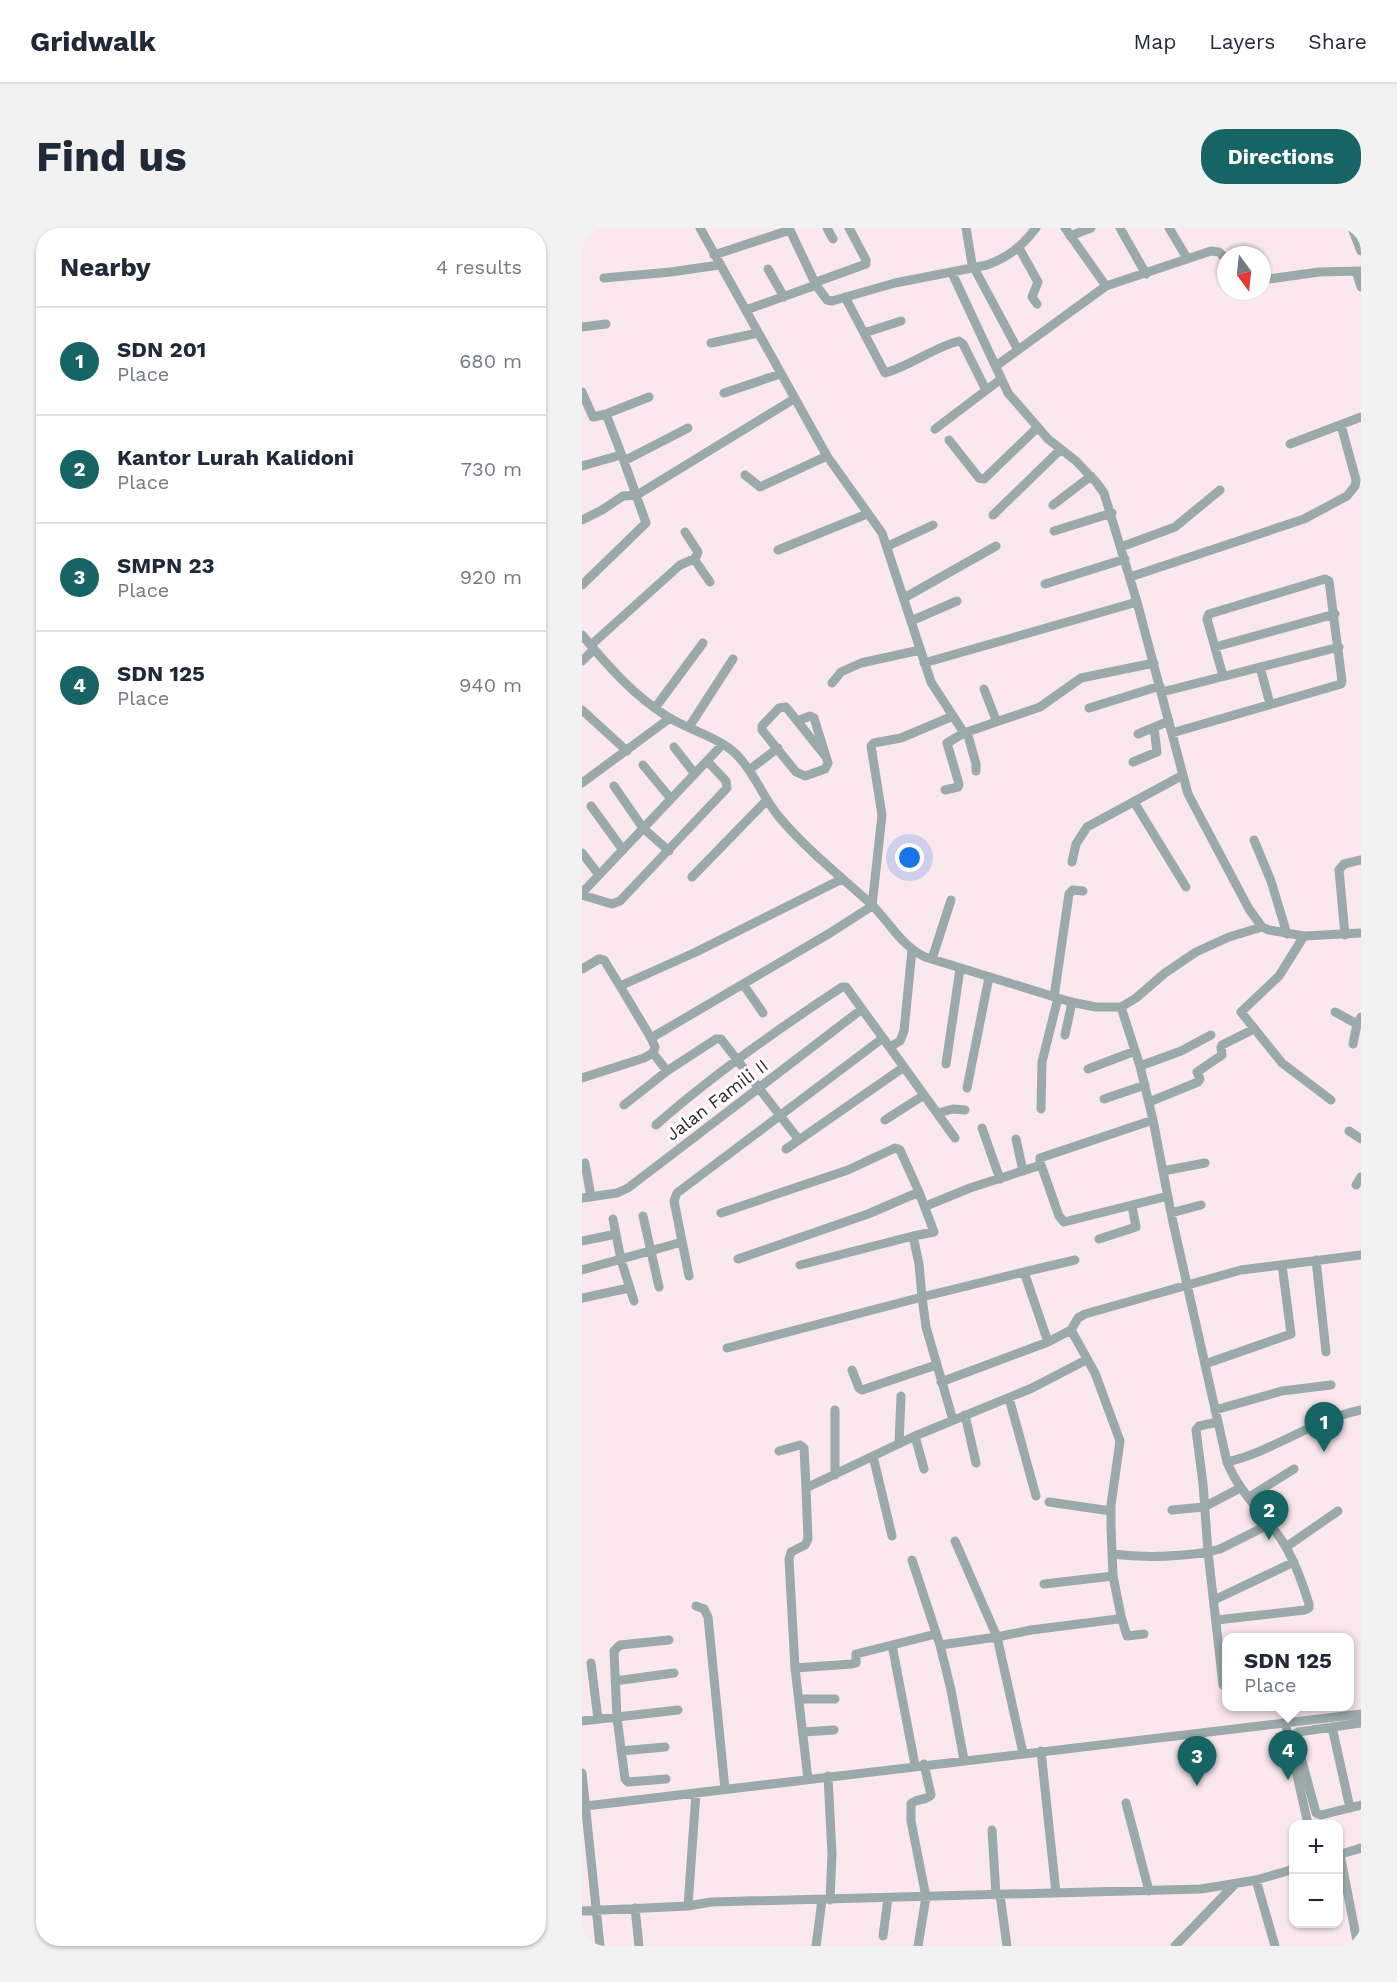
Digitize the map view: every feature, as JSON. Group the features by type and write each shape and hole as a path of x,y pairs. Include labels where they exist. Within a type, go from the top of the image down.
{"street":[{"path":"700,228 827,456 882,533 924,663 935,690 965,732 976,764 976,771"},
{"path":"827,228 833,239"},
{"path":"747,310 866,264 849,228"},
{"path":"966,228 970,257 1018,350"},
{"path":"714,255 789,229 816,285 830,301 895,283 975,268 997,261 1019,248 1036,228"},
{"path":"1091,228 1067,232 1106,286"},
{"path":"1120,228 1146,274"},
{"path":"1169,228 1187,258"},
{"path":"1352,228 1361,251"},
{"path":"1019,248 1038,282 1032,297 1037,304"},
{"path":"996,366 1106,286 1187,258 1217,252"},
{"path":"604,278 719,265"},
{"path":"768,269 784,297"},
{"path":"1271,279 1319,272 1358,271 1361,287"},
{"path":"951,273 1008,393 1037,428 1060,450 1076,461 1104,493 1125,559 1191,803 1249,909 1262,927 1287,934 1304,936 1361,933"},
{"path":"845,297 885,373 896,370 928,352 962,342 986,390"},
{"path":"864,333 901,321"},
{"path":"582,327 606,324"},
{"path":"711,343 758,333"},
{"path":"724,393 780,374"},
{"path":"935,429 1001,379"},
{"path":"582,392 593,417 649,397"},
{"path":"582,520 623,496 637,495 794,399"},
{"path":"582,585 646,523 606,414"},
{"path":"1290,444 1361,417"},
{"path":"1130,577 1304,519 1347,496 1355,486 1356,480 1341,425"},
{"path":"582,466 622,458 688,428"},
{"path":"949,440 979,478 984,479 1037,428"},
{"path":"993,515 1060,450"},
{"path":"745,475 760,487 827,456"},
{"path":"1053,506 1091,476"},
{"path":"1121,547 1175,527 1220,490"},
{"path":"1054,531 1112,513"},
{"path":"778,550 867,514"},
{"path":"888,546 933,525"},
{"path":"582,661 592,647 665,577 698,555 685,532"},
{"path":"904,598 996,546"},
{"path":"694,559 710,582"},
{"path":"1045,584 1125,559"},
{"path":"1172,733 1341,684 1339,647 1330,583 1324,579 1209,614 1207,619 1223,676"},
{"path":"911,621 957,601"},
{"path":"924,663 1137,602"},
{"path":"1215,647 1335,614"},
{"path":"582,635 631,688 655,708 734,752 796,837 872,906 912,950 932,959 1072,1002 1095,1007 1121,1006 1136,998 1164,973 1196,952 1229,937 1262,927"},
{"path":"655,708 704,643"},
{"path":"1089,708 1339,647"},
{"path":"832,683 841,672 861,663 920,650"},
{"path":"689,727 733,659"},
{"path":"945,790 958,787 959,784 947,743 965,732 1040,707 1081,678 1154,663"},
{"path":"1260,667 1270,704"},
{"path":"984,689 996,720"},
{"path":"797,721 810,716 814,718 828,763 825,769 800,776 762,730 763,723 783,706 786,707 797,721 826,757"},
{"path":"582,710 627,751"},
{"path":"872,906 882,825 871,746 874,743 901,738 953,716"},
{"path":"582,783 670,718"},
{"path":"1138,734 1169,721"},
{"path":"1133,762 1157,752 1154,728"},
{"path":"707,761 726,782 727,788 669,851 618,903 612,904 582,894 722,745"},
{"path":"674,747 695,774"},
{"path":"749,770 778,748"},
{"path":"643,765 671,799"},
{"path":"1072,862 1076,844 1087,827 1183,775"},
{"path":"614,786 643,828 669,851"},
{"path":"692,877 767,800"},
{"path":"1134,802 1186,886"},
{"path":"591,806 623,850"},
{"path":"1254,840 1271,881 1287,934"},
{"path":"582,853 599,875"},
{"path":"1345,935 1339,870 1344,864 1361,860"},
{"path":"620,986 706,947 842,879"},
{"path":"1041,1110 1042,1062 1056,998 1069,894 1073,890 1083,891"},
{"path":"932,959 951,900"},
{"path":"651,1038 872,906"},
{"path":"1304,936 1279,976 1242,1010 1242,1014 1282,1062 1331,1100"},
{"path":"890,1047 900,1041 904,1031 912,950"},
{"path":"582,969 599,959 604,960 655,1047 652,1053 644,1058 582,1078"},
{"path":"946,1064 960,969"},
{"path":"967,1088 989,976"},
{"path":"743,984 763,1012"},
{"path":"656,1125 790,1021 842,987 846,987 955,1138"},
{"path":"1065,1035 1072,1002"},
{"path":"1121,1006 1149,1102 1171,1213 1227,1462 1240,1488 1286,1547 1300,1576 1309,1608 1217,1620"},
{"name":"Jalan Famili II","path":"586,1197 617,1193 628,1188 862,1010"},
{"path":"1335,1012 1359,1021 1353,1044"},
{"path":"1149,1102 1198,1082 1200,1079 1197,1072 1222,1055 1222,1045 1254,1029"},
{"path":"1140,1066 1181,1051 1211,1035"},
{"path":"624,1105 667,1071 718,1038 761,1088 799,1140"},
{"path":"689,1276 674,1201 677,1193 780,1113 883,1038"},
{"path":"1088,1069 1135,1052"},
{"path":"652,1053 667,1071"},
{"path":"786,1149 904,1066"},
{"path":"1104,1099 1145,1085"},
{"path":"885,1120 924,1095"},
{"path":"938,1113 965,1110"},
{"path":"1153,1120 1040,1158 1041,1165 1059,1215 1064,1222 1168,1196"},
{"path":"982,1128 1000,1179"},
{"path":"1348,1131 1361,1139"},
{"path":"1016,1139 1023,1171"},
{"path":"722,1213 848,1170 895,1148 900,1150 926,1206 934,1232 800,1265"},
{"path":"585,1163 586,1197"},
{"path":"1163,1171 1204,1163"},
{"path":"926,1206 970,1188 1041,1165"},
{"path":"738,1259 868,1214 919,1192"},
{"path":"1171,1213 1201,1205"},
{"path":"1099,1239 1136,1227 1132,1206"},
{"path":"644,1216 659,1287"},
{"path":"613,1219 621,1260 634,1302"},
{"path":"582,1241 616,1234"},
{"path":"913,1236 919,1264 926,1327 953,1420"},
{"path":"582,1270 682,1242"},
{"path":"941,1382 1048,1342 1071,1330 1078,1318 1085,1314 1241,1270 1361,1255"},
{"path":"727,1348 1075,1260"},
{"path":"1316,1260 1326,1352"},
{"path":"1205,1364 1291,1334 1282,1265"},
{"path":"1024,1272 1048,1342"},
{"path":"582,1298 629,1288"},
{"path":"1071,1330 1101,1388 1120,1440 1111,1511 1113,1576 1127,1636 1144,1634"},
{"path":"806,1488 915,1436 1032,1388 1086,1360"},
{"path":"852,1370 862,1390 936,1365"},
{"path":"1215,1410 1282,1391 1331,1385"},
{"path":"899,1444 901,1396"},
{"path":"1009,1398 1036,1496"},
{"path":"835,1410 835,1474"},
{"path":"1227,1462 1239,1460 1330,1419 1361,1410"},
{"path":"965,1415 976,1463"},
{"path":"1218,1422 1199,1426 1196,1430 1222,1673"},
{"path":"915,1436 924,1469"},
{"path":"779,1452 800,1445 804,1448 808,1539 805,1545 791,1552 789,1559 795,1668 807,1774"},
{"path":"873,1456 892,1536"},
{"path":"1249,1497 1294,1468"},
{"path":"1172,1510 1204,1507 1240,1488"},
{"path":"1049,1502 1111,1511"},
{"path":"1286,1547 1338,1511"},
{"path":"1112,1554 1175,1557 1209,1552 1220,1549 1270,1524"},
{"path":"955,1541 997,1637 1022,1748"},
{"path":"912,1560 940,1646 963,1756"},
{"path":"1214,1600 1294,1562"},
{"path":"1044,1584 1113,1576"},
{"path":"696,1606 704,1609 708,1617 724,1784"},
{"path":"940,1646 1031,1630 1118,1619 1121,1616"},
{"path":"795,1668 852,1664 856,1663 856,1654 936,1634"},
{"path":"666,1779 628,1782 625,1779 617,1718 614,1651 615,1647 669,1640"},
{"path":"892,1645 917,1762 931,1795 912,1802 911,1821 925,1895 918,1946"},
{"path":"591,1664 598,1719"},
{"path":"615,1681 674,1673"},
{"path":"799,1699 835,1699"},
{"path":"582,1721 678,1710"},
{"path":"585,1801 696,1792 724,1784 807,1774 828,1776 1022,1748 1041,1751 1361,1714"},
{"path":"1285,1722 1307,1820"},
{"path":"1361,1723 1297,1732 1295,1735 1316,1812 1321,1815 1361,1805"},
{"path":"1332,1727 1350,1808"},
{"path":"803,1732 834,1730"},
{"path":"621,1751 665,1747"},
{"path":"1041,1751 1056,1891"},
{"path":"582,1773 600,1946"},
{"path":"816,1946 828,1898 832,1845 828,1776"},
{"path":"688,1902 696,1792"},
{"path":"1126,1803 1148,1888"},
{"path":"992,1830 998,1895 1007,1946"},
{"path":"1343,1854 1361,1848"},
{"path":"582,1911 595,1905 635,1908 688,1902 998,1895 1148,1888 1201,1889 1256,1880 1289,1870"},
{"path":"1343,1874 1358,1946"},
{"path":"1256,1880 1275,1946"},
{"path":"1175,1946 1235,1884"},
{"path":"883,1936 888,1898"},
{"path":"635,1908 639,1946"}],"place":[{"name":"SDN 201","path":"1324,1452"},
{"name":"Kantor Lurah Kalidoni","path":"1269,1540"},
{"name":"SDN 125","path":"1288,1780"},
{"name":"SMPN 23","path":"1197,1786"}]}
